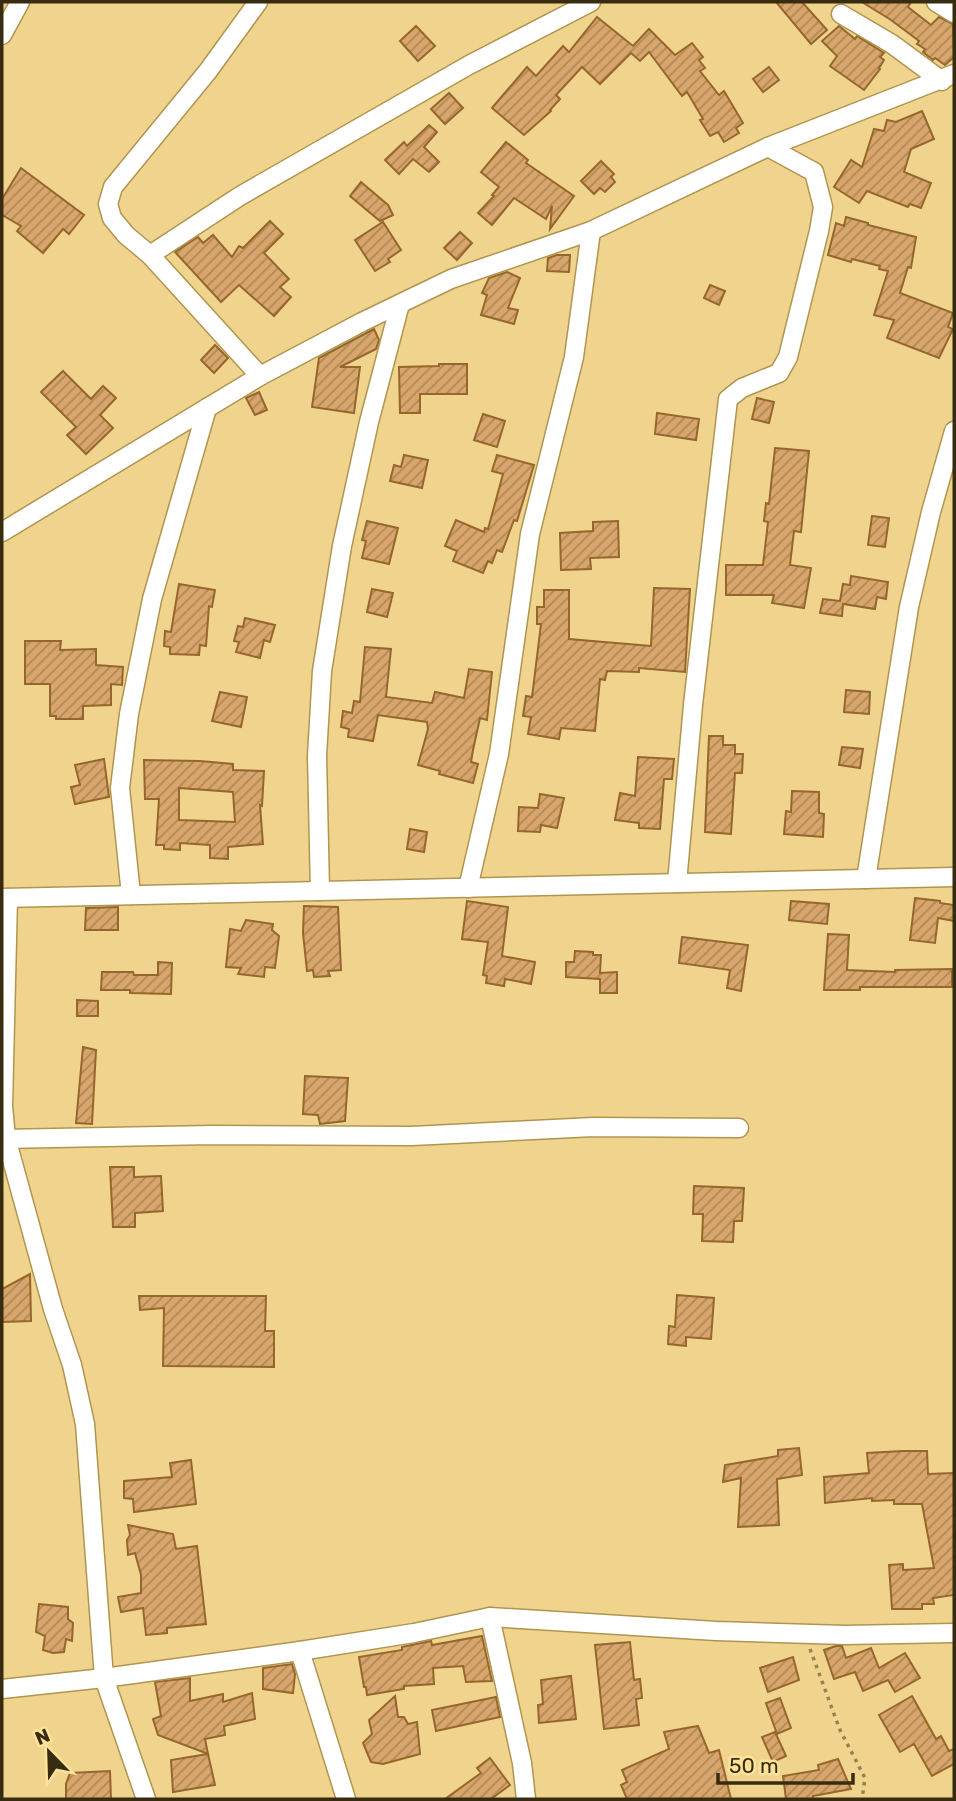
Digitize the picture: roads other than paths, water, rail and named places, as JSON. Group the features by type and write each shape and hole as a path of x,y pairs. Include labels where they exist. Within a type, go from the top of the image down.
{"street":[{"path":"2,35 20,2"},
{"path":"258,2 208,71 113,187 108,204 112,218 126,235 150,255 260,376"},
{"path":"150,255 240,196 469,65 591,2"},
{"path":"936,2 954,13"},
{"path":"841,13 948,78"},
{"path":"2,532 260,376 451,279 591,231 768,147 948,78"},
{"path":"677,883 693,705 728,399 742,388 779,373 788,357 819,231 822,207 814,172 768,147"},
{"path":"468,888 499,754 530,534 574,357 591,231"},
{"path":"320,891 317,757 322,671 342,546 369,422 400,304"},
{"path":"131,895 120,788 129,714 152,599 207,408"},
{"path":"866,879 909,607 931,512 954,431"},
{"path":"146,1799 104,1678 85,1424 72,1365 4,1138 5,898 954,877"},
{"path":"4,1138 412,1136 593,1127 739,1128"},
{"path":"2,1689 300,1651 414,1633 490,1617 628,1627 804,1634 954,1633"},
{"path":"490,1617 522,1763 526,1799"},
{"path":"300,1651 346,1799"}]}
